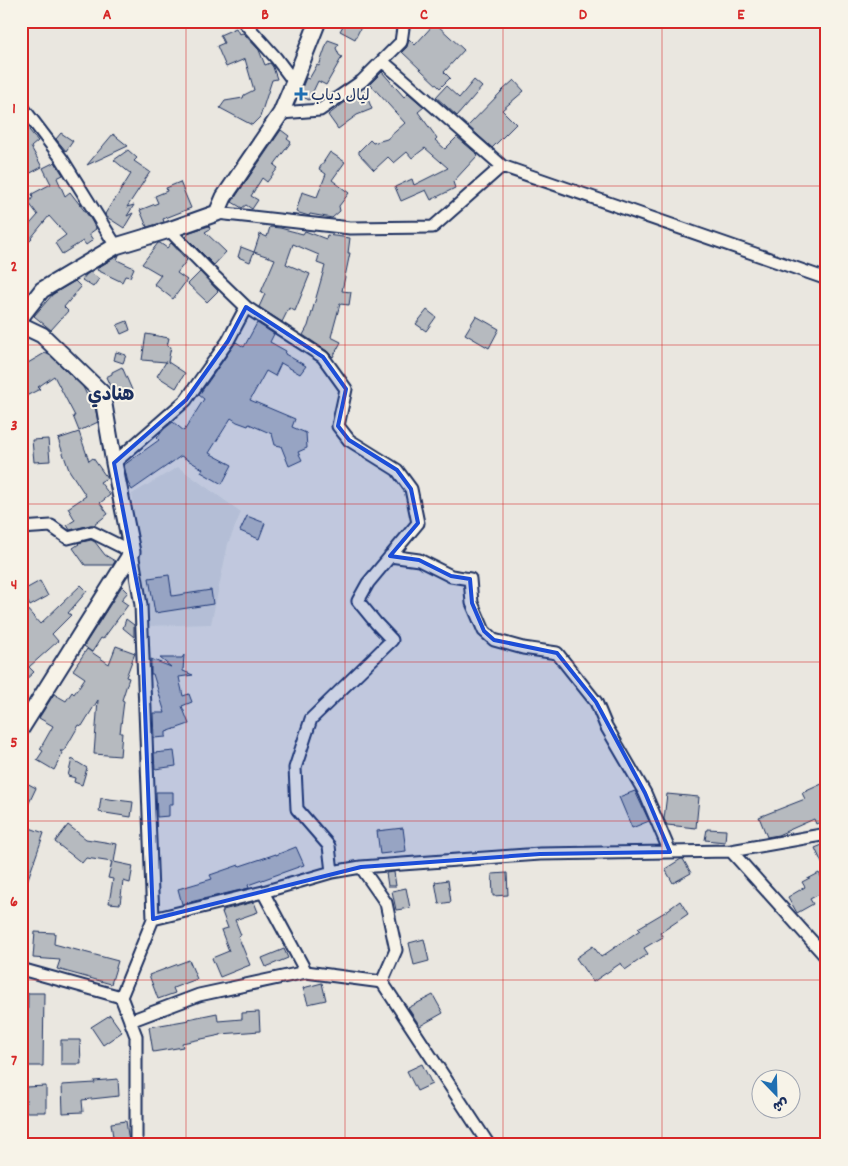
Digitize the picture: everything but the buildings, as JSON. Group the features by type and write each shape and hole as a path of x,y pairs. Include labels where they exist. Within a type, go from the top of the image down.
{"street":[{"path":"243,21 276,58 294,82"},
{"path":"217,213 224,197 281,113 318,21"},
{"path":"281,113 320,110 362,81 401,42 404,21"},
{"path":"382,61 502,166 827,279"},
{"path":"21,105 62,159 116,246"},
{"path":"21,317 42,290 116,246 217,213 350,228 434,227 502,166"},
{"path":"169,230 246,307 324,357 346,389 338,426 349,440 397,470 411,489 418,523 368,583 358,601 392,640 311,720 295,768 297,809 329,846 332,872"},
{"path":"114,463 186,400 228,341 246,307"},
{"path":"21,325 42,335 102,394 141,605 153,920 121,997 136,1036 136,1138 138,1145"},
{"path":"21,528 51,526 68,538 92,532 132,552"},
{"path":"21,730 132,552"},
{"path":"390,556 419,560 451,576 470,579 472,603 484,631 494,640 523,648 557,653 596,702 606,726 645,793 670,852"},
{"path":"153,920 332,872 361,867 540,854 730,851 827,834"},
{"path":"730,851 827,958"},
{"path":"361,867 386,904 396,950 382,982"},
{"path":"263,892 306,972"},
{"path":"21,969 121,997"},
{"path":"130,1021 199,996 306,972 382,982 489,1145"}],"highlighted area":[{"path":"246,307 323,357 346,389 338,426 349,440 397,470 411,489 418,523 390,556 419,560 451,576 470,579 472,603 484,631 494,640 557,653 596,702 645,793 670,852 540,854 361,867 153,919 141,605 114,463 186,400 228,341"}],"shaded area":[{"path":"178,467 241,512 228,544 211,624 147,626 132,494"}],"place":[{"name":"ليال دياب","path":"301,94"}],"district":[{"name":"هنادي","path":"111,393"}]}
